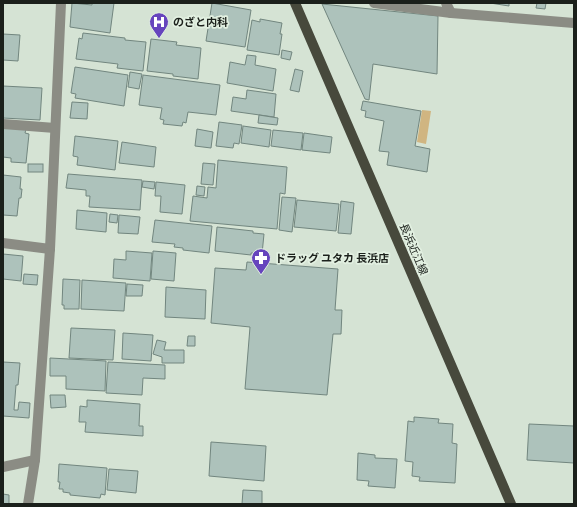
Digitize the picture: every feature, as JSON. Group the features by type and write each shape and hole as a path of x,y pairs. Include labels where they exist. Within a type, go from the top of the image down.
{"main road":[{"name":"長浜近江線","path":"295,3 511,504"}],"street":[{"path":"28,504 35,460 50,248 61,3"},
{"path":"374,3 451,13 574,23"},
{"path":"446,3 451,13"},
{"path":"3,124 55,128"},
{"path":"3,243 50,248"},
{"path":"3,467 35,460"}],"shaded area":[{"path":"422,110 431,111 426,144 417,142"}],"building":[{"path":"72,3 92,5 92,3 114,3 110,33 70,27"},
{"path":"212,3 251,10 245,47 206,41"},
{"path":"490,3 509,3 509,6"},
{"path":"537,3 546,3 545,9 536,8"},
{"path":"322,4 438,16 437,74 373,64 369,100 365,99"},
{"path":"260,19 282,23 279,55 247,50 252,20 260,22"},
{"path":"83,33 146,42 143,71 117,68 118,64 76,59 79,38 82,39"},
{"path":"3,34 20,35 18,61 3,60"},
{"path":"151,39 177,42 176,45 201,48 198,79 147,71"},
{"path":"282,50 292,52 290,60 281,58"},
{"path":"247,55 256,56 255,65 276,69 273,91 227,83 230,62 245,65"},
{"path":"75,67 128,75 124,106 75,98 76,94 71,93"},
{"path":"295,69 303,71 299,92 290,90"},
{"path":"130,72 142,74 139,89 128,87"},
{"path":"143,75 220,85 216,115 188,112 186,123 183,122 182,126 163,124 164,120 160,119 162,108 139,105"},
{"path":"3,86 42,88 40,120 3,118"},
{"path":"247,90 276,94 274,117 231,111 233,97 246,99"},
{"path":"363,101 421,111 415,146 430,149 427,172 387,165 389,152 379,151 384,121 365,117 366,111 361,110"},
{"path":"72,102 88,103 87,119 70,118"},
{"path":"259,115 278,118 277,125 258,123"},
{"path":"219,122 242,125 239,144 234,143 233,148 216,146"},
{"path":"243,126 271,130 269,147 241,143"},
{"path":"3,127 26,129 25,133 29,134 26,163 11,162 11,158 3,157"},
{"path":"197,129 213,132 211,148 195,146"},
{"path":"273,130 303,133 301,150 271,146"},
{"path":"304,133 332,137 330,153 302,150"},
{"path":"75,136 118,141 115,170 77,165 78,157 73,156"},
{"path":"122,142 156,147 154,167 119,163"},
{"path":"218,160 287,167 285,194 280,193 277,229 190,221 193,196 207,198 208,187 216,188"},
{"path":"203,163 215,164 213,185 201,184"},
{"path":"28,164 43,164 43,172 28,172"},
{"path":"68,174 142,180 140,210 89,207 90,196 86,196 86,190 66,188"},
{"path":"3,175 21,177 20,189 22,189 21,198 19,198 17,216 3,215"},
{"path":"143,181 155,182 154,189 142,187"},
{"path":"156,182 185,185 182,214 160,212 161,196 155,196"},
{"path":"197,186 205,187 204,196 196,195"},
{"path":"282,197 296,198 292,232 279,230"},
{"path":"297,200 339,204 336,231 294,227"},
{"path":"341,201 354,203 351,234 338,233"},
{"path":"77,210 107,213 106,232 76,229"},
{"path":"110,214 118,215 117,223 109,222"},
{"path":"119,215 140,217 138,234 118,233"},
{"path":"155,220 212,226 209,253 183,250 183,248 174,247 175,244 152,242"},
{"path":"217,227 253,231 253,233 264,234 262,254 251,253 251,255 215,251"},
{"path":"126,251 152,253 150,281 113,278 114,259 126,260"},
{"path":"153,251 176,253 174,281 151,279"},
{"path":"3,254 23,256 21,281 3,279"},
{"path":"247,262 338,269 335,310 342,310 341,334 333,334 327,395 245,389 250,327 211,323 215,268 246,270"},
{"path":"24,274 38,275 37,285 23,284"},
{"path":"63,279 80,280 79,309 64,309 64,305 62,305"},
{"path":"82,280 126,283 124,311 81,309"},
{"path":"127,284 143,285 142,296 126,296"},
{"path":"166,287 206,290 205,319 165,317"},
{"path":"71,328 115,330 113,360 69,358"},
{"path":"123,333 153,335 151,361 122,359"},
{"path":"188,336 195,336 195,346 187,346"},
{"path":"157,340 166,342 164,350 184,350 184,363 162,363 162,357 153,354"},
{"path":"50,358 106,361 105,391 66,389 66,376 50,376"},
{"path":"3,362 20,363 14,410 18,410 19,402 30,403 29,418 3,416"},
{"path":"108,362 165,365 165,379 143,378 142,395 106,393"},
{"path":"50,395 65,395 66,407 51,408"},
{"path":"87,400 140,404 139,426 143,426 143,436 85,432 86,422 79,422 80,406 87,407"},
{"path":"414,417 439,419 438,423 453,424 452,443 457,444 455,483 419,481 420,477 412,476 413,462 405,461 408,421 414,422"},
{"path":"529,424 574,426 574,463 527,460"},
{"path":"211,442 266,446 264,481 209,476"},
{"path":"358,453 375,455 375,458 397,459 395,488 368,486 369,481 357,480"},
{"path":"59,464 107,468 105,495 101,494 100,498 70,495 70,493 63,492 63,489 59,489 60,482 58,482"},
{"path":"109,469 138,471 136,493 107,490"},
{"path":"243,490 262,491 262,504 242,504"},
{"path":"3,494 9,495 9,504 3,504"}],"place":[{"name":"のざと内科","path":"159,39"},
{"name":"ドラッグ ユタカ 長浜店","path":"261,275"}]}
